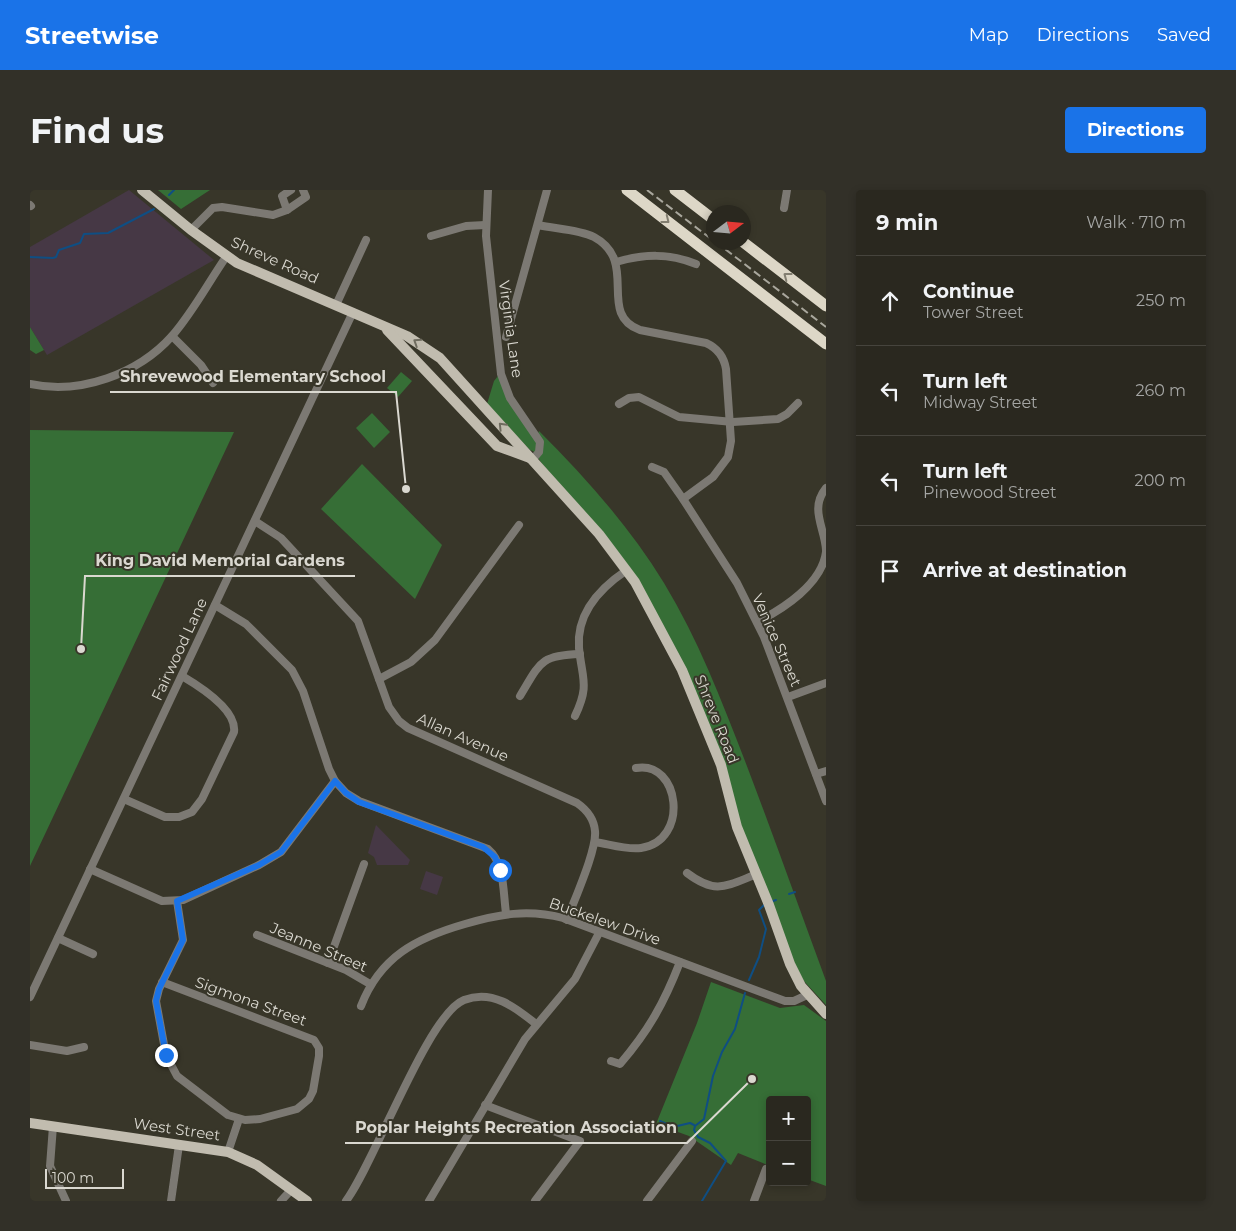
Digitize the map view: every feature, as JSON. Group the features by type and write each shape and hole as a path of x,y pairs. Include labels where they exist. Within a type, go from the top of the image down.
{"highway":[{"path":"627,190 826,344"},
{"path":"675,190 706,214"},
{"path":"751,248 826,306"}],"main road":[{"name":"Shreve Road","path":"142,190 226,257 412,338 440,358 519,443 599,534 627,570 667,639 721,765 737,828 757,874 790,964 807,995 826,1014"},
{"name":"Shreve Road","path":"380,324 405,347 497,446 533,459"},
{"path":"510,451 517,449 519,443"},
{"name":"West Street","path":"30,1123 228,1152 257,1165 306,1201"}],"street":[{"path":"287,210 282,196 291,190"},
{"path":"191,230 213,208 222,207 273,215 287,210 306,197 303,190"},
{"name":"Virginia Lane","path":"485,190 485,225 503,382 510,398 540,442 539,452 533,459"},
{"path":"506,337 548,190"},
{"path":"784,208 787,190"},
{"path":"431,236 466,226 485,225"},
{"path":"538,225 589,235 603,243 616,262 619,281 618,308 626,322 640,330 706,343 720,353 726,369 731,441 724,464 713,477 684,499"},
{"path":"336,305 366,240"},
{"path":"616,262 637,256 654,254 682,259 696,264"},
{"path":"30,384 60,387 102,380 141,362 172,336 226,257"},
{"name":"Fairwood Lane","path":"30,997 354,312"},
{"path":"495,315 512,313"},
{"path":"172,336 201,365 213,382"},
{"path":"619,404 629,398 640,397 679,417 701,421 730,422 778,419 787,414 798,403"},
{"name":"Venice Street","path":"652,467 664,472 684,499 722,557 757,622 788,697 826,801"},
{"path":"757,622 780,610 797,597 820,570 826,551 817,513 818,501 826,488"},
{"name":"Allan Avenue","path":"255,521 281,538 355,617 362,628 391,711 405,726 578,802 586,810 593,824 594,842 567,920"},
{"path":"379,679 417,658 435,640 519,526"},
{"path":"575,716 582,701 585,688 580,654 580,630 593,599 602,589 627,570"},
{"path":"215,605 246,624 288,665 298,678 335,781 346,793 359,802 488,850 495,857 500,870 506,913"},
{"path":"520,696 547,658 558,654 580,654"},
{"path":"124,799 159,816 172,818 192,812 202,799 234,732 234,724 230,715 206,691 182,676"},
{"path":"788,697 826,683"},
{"path":"594,842 640,848 654,844 669,828 674,806 669,787 654,770 644,767 636,768"},
{"path":"816,774 826,771"},
{"path":"90,869 153,898 162,901 177,901 259,865 281,852 335,781"},
{"path":"328,963 364,864"},
{"path":"687,872 702,884 713,888 727,886 757,874"},
{"path":"177,901 183,940 157,994 156,1006 169,1064 177,1076 223,1112 239,1119 228,1152"},
{"name":"Buckelew Drive","path":"361,1006 370,984 393,958 416,942 449,929 506,913 542,913 567,920 785,1001 794,1001 807,995"},
{"path":"429,1201 536,1024 575,979 599,932"},
{"name":"Jeanne Street","path":"257,935 328,963 370,984"},
{"path":"58,938 92,954"},
{"path":"611,1061 620,1064 654,1019 664,1001 680,962"},
{"name":"Sigmona Street","path":"162,982 306,1036 317,1043 320,1052 317,1073 313,1091 307,1102 297,1108 260,1119 239,1119"},
{"path":"346,1201 367,1167 391,1113 447,1012 467,999 488,998 512,1005 536,1024"},
{"path":"30,1046 67,1051 84,1047"},
{"path":"485,1106 580,1141 535,1201"},
{"path":"53,1126 50,1166 66,1201"},
{"path":"647,1201 692,1141"},
{"path":"171,1201 179,1145"},
{"path":"754,1201 766,1168"},
{"path":"281,1201 291,1190"}],"shaded area":[{"path":"129,190 214,260 47,355 30,327 30,247"},
{"path":"376,825 410,860 408,865 377,865 374,857 368,853"},
{"path":"426,871 443,877 437,895 420,889"}],"green space":[{"path":"158,190 210,190 181,209"},
{"path":"30,327 44,350 36,354 30,350"},
{"path":"401,372 412,381 398,397 387,388"},
{"path":"498,376 536,439 539,431 590,485 621,522 651,562 688,626 727,715 786,871 826,981 826,1005 803,980 796,967 743,838 703,713 602,531 543,465 533,451 487,404 494,381"},
{"path":"372,413 390,432 374,448 356,428"},
{"path":"30,430 234,432 30,866"},
{"path":"362,464 442,545 415,599 321,509"},
{"path":"711,982 780,1008 804,1005 826,1021 826,1186 811,1180 811,1096 766,1096 766,1164 738,1153 731,1165 689,1136 656,1124 697,1023"}],"waterway":[{"path":"169,195 174,190"},
{"path":"30,257 56,257 59,250 80,243 84,234 108,233 154,209"},
{"path":"789,894 795,892"},
{"path":"749,980 759,957 766,929 759,910 764,905"},
{"path":"702,1201 726,1161 710,1143 698,1137 694,1130 695,1126 704,1119 713,1076 722,1052 735,1029 745,993"},
{"path":"660,1121 673,1127 690,1123 694,1125"}],"railway":[{"path":"647,190 706,235"},
{"path":"726,250 826,327"}],"place":[{"name":"Shrevewood Elementary School","path":"406,489"},
{"name":"King David Memorial Gardens","path":"81,649"},
{"name":"Poplar Heights Recreation Association","path":"752,1079"}],"route":[{"path":"166,1055 156,1001 159,989 183,940 177,901 259,865 281,852 335,781 340,788 359,802 483,847 495,857 500,870"}]}
